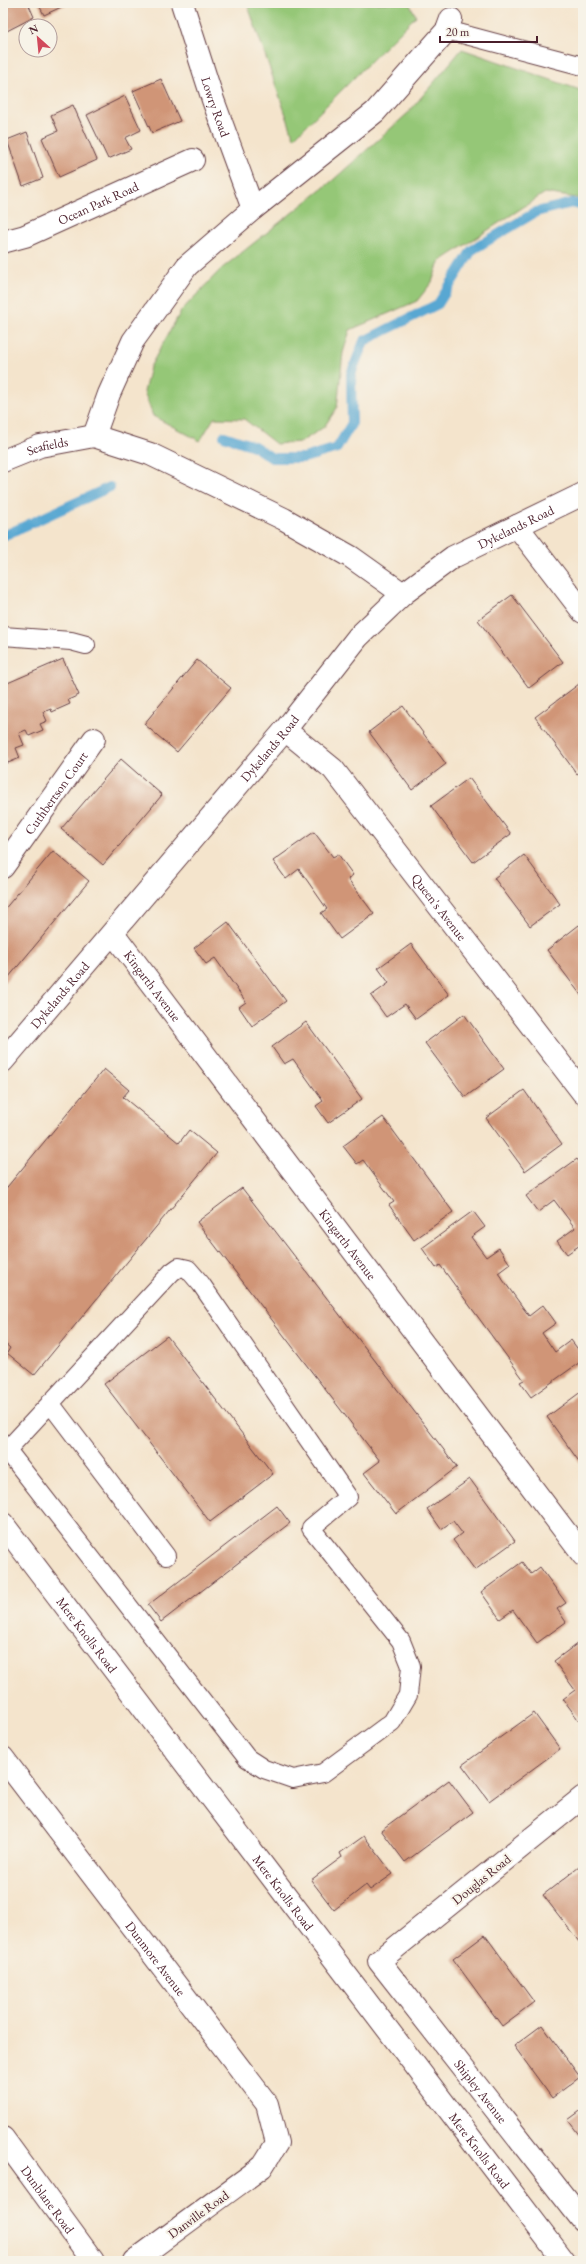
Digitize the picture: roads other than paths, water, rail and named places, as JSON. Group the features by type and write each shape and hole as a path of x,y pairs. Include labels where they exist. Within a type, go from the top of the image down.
{"street":[{"name":"Lowry Road","path":"182,3 213,100 253,209"},
{"path":"402,594 351,557 284,519 150,454 94,436 109,394 133,341 187,266 253,209 375,112 449,24"},
{"name":"Ocean Park Road","path":"3,242 25,236 192,160"},
{"name":"Seafields","path":"3,461 40,446 94,436"},
{"name":"Dykelands Road","path":"3,1061 285,730 358,637 402,594 453,557 583,494"},
{"path":"518,526 583,612"},
{"name":"Queen's Avenue","path":"285,730 333,769 583,1093"},
{"name":"Cuthbertson Court","path":"3,867 94,739"},
{"name":"Kingarth Avenue","path":"113,933 583,1555"},
{"name":"Mere Knolls Road","path":"3,1524 564,2261"},
{"name":"Dunmore Avenue","path":"3,1758 267,2104 277,2142 262,2168"},
{"name":"Douglas Road","path":"379,1961 583,1797"},
{"name":"Shipley Avenue","path":"379,1961 583,2221"},
{"name":"Dunblane Road","path":"3,2138 93,2261"},
{"name":"Danville Road","path":"134,2261 262,2168"}],"lane":[{"path":"449,24 583,66"},
{"path":"3,636 71,641 86,645"},
{"path":"178,1268 188,1269 348,1497 311,1528 401,1641 411,1666 408,1695 392,1722 323,1773 293,1779 264,1769 247,1758 5,1447 50,1403 172,1272 178,1268"},
{"path":"50,1403 166,1556"}],"waterway":[{"path":"224,436 254,446 272,458 304,458 337,448 352,423 351,374 364,341 438,304 472,250 536,212 572,203 583,206"},
{"path":"3,536 110,487"}]}
